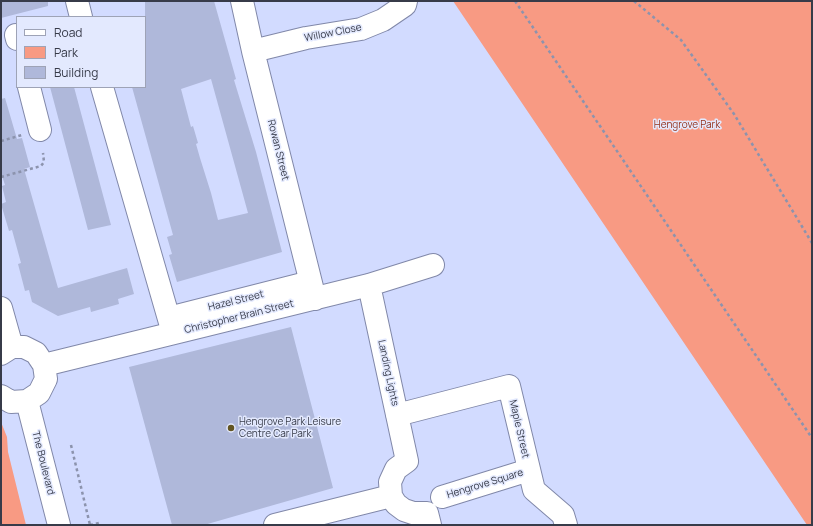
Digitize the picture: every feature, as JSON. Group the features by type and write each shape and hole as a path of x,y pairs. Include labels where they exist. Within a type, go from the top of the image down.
{"street":[{"path":"77,1 81,16"},
{"name":"Rowan Street","path":"242,1 309,291"},
{"name":"Willow Close","path":"253,52 306,38 361,29 383,20 405,4 406,1"},
{"path":"29,88 40,130"},
{"path":"102,88 171,326"},
{"name":"Christopher Brain Street","path":"44,365 171,326 309,291 369,285 433,265"},
{"name":"Landing Lights","path":"369,285 408,461 396,469 390,482 391,496"},
{"path":"1,308 7,351 24,347 36,353 44,365 46,379 39,393 27,401 10,402 1,396"},
{"name":"Maple Street","path":"398,415 509,386 534,490 563,515 566,525"},
{"name":"The Boulevard","path":"27,401 58,525"},
{"name":"Hengrove Square","path":"442,497 528,470"},
{"path":"275,525 391,496 396,504 404,510 413,513 427,513 430,525"}],"path":[{"path":"515,1 812,438"},
{"path":"634,1 681,40 734,114 812,243"},
{"path":"1,177 41,166 44,162 43,153"},
{"path":"71,445 90,525 99,523"}],"green space":[{"name":"Hengrove Park","path":"453,1 812,1 812,525 807,525"},
{"path":"1,422 7,437 8,452 26,525 1,525"}],"building":[{"path":"1,1 48,1 48,6 1,18"},
{"path":"145,1 214,1 236,79 234,80 256,152 282,252 177,282 169,255 172,254 167,237 173,235 132,88 146,88","holes":["211,79 248,213 218,220 196,144 198,143 193,126 191,127 181,89"]},
{"path":"50,88 74,88 111,225 88,230"},
{"path":"5,98 17,139 22,138 30,167 24,169 58,288 127,268 134,294 118,299 119,304 91,312 90,307 58,316 32,302 29,290 25,291 18,264 21,263 12,230 9,231 1,204 6,202 2,186 5,185 1,173 1,99"},
{"name":"Hengrove Park Leisure Centre Car Park","path":"291,327 333,488 204,525 172,525 129,367"}],"place":[{"name":"Hengrove Park Leisure Centre Car Park","path":"231,428"}]}
